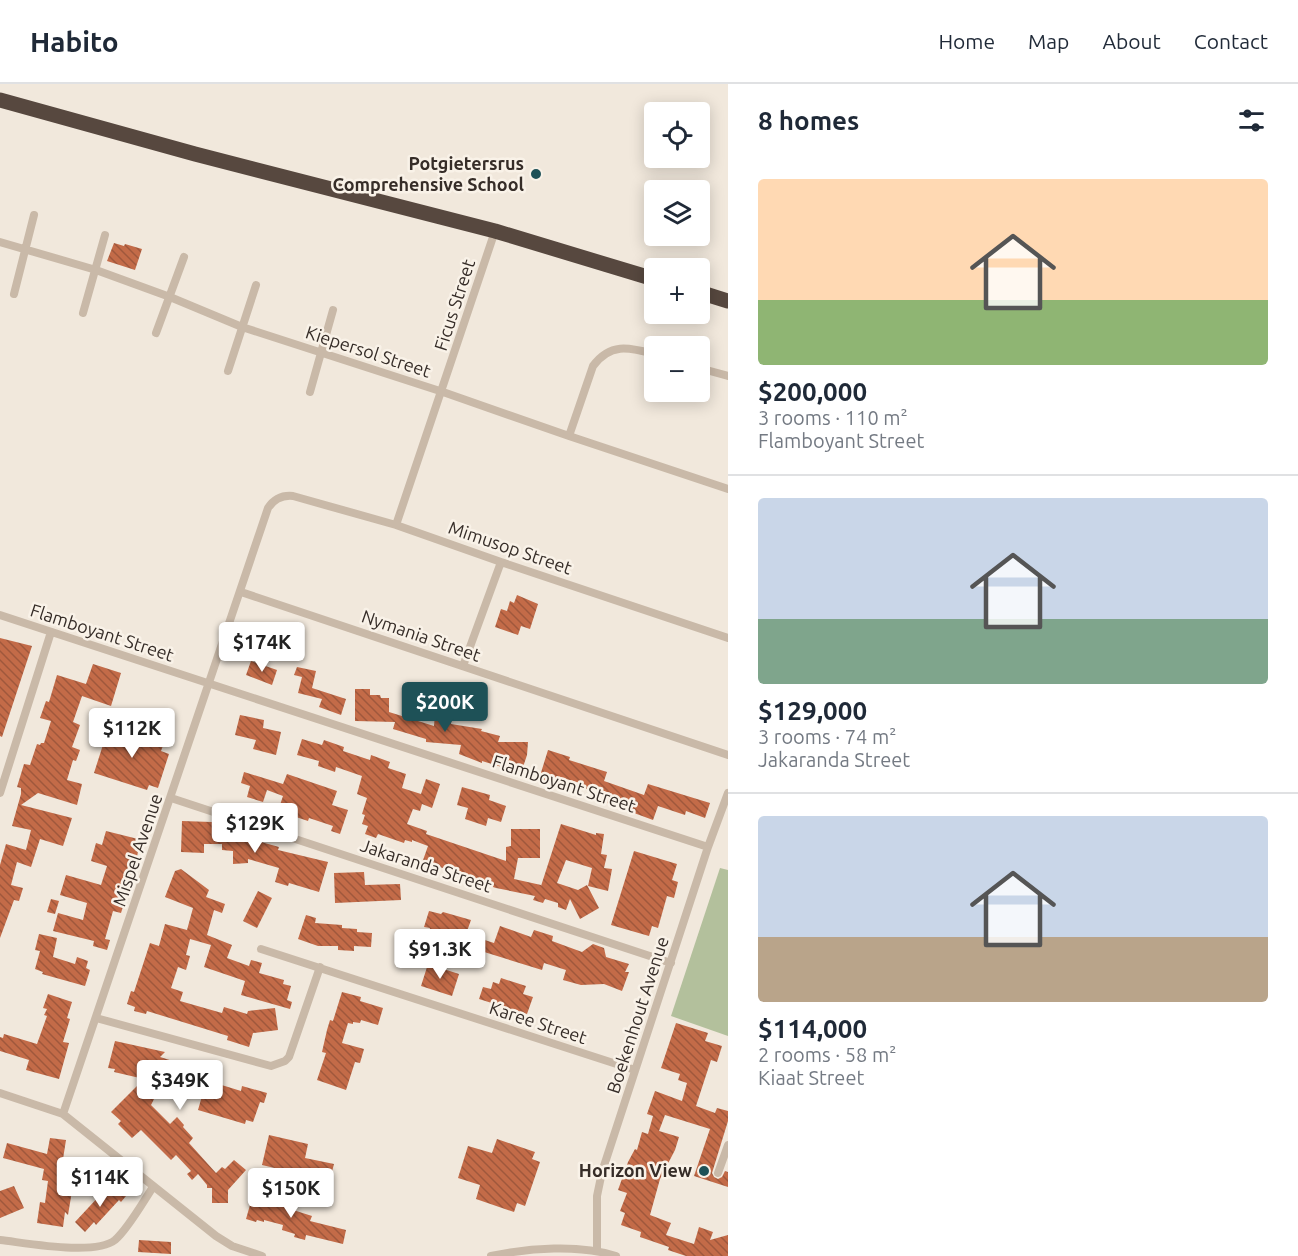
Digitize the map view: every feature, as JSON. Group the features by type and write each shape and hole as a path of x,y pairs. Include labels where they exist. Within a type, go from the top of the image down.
{"highway":[{"path":"0,100 195,154 495,231 644,276"},
{"path":"710,295 728,301"}],"street":[{"path":"14,294 34,215"},
{"name":"Ficus Street","path":"396,525 443,392 495,231"},
{"path":"83,313 105,235"},
{"name":"Kiepersol Street","path":"0,242 96,270 242,327 443,392 728,489"},
{"path":"156,333 184,257"},
{"path":"228,371 256,285"},
{"path":"310,392 333,310"},
{"path":"569,436 593,366 599,358 613,349 644,352"},
{"path":"710,371 728,376"},
{"name":"Mimusop Street","path":"280,497 293,496 396,525 728,638"},
{"name":"Mispel Avenue","path":"63,1114 268,508 280,497"},
{"path":"463,666 501,562"},
{"name":"Nymania Street","path":"241,592 728,755"},
{"name":"Flamboyant Street","path":"0,615 708,847"},
{"path":"0,793 51,632"},
{"name":"Boekenhout Avenue","path":"597,1250 598,1185 708,847 728,793"},
{"name":"Jakaranda Street","path":"171,798 671,963"},
{"name":"Karee Street","path":"261,949 635,1070"},
{"path":"96,1018 271,1066 289,1057 320,967"},
{"path":"0,1092 63,1114 216,1236 232,1246 262,1256"},
{"path":"718,1173 725,1164 728,1145"},
{"path":"0,1240 84,1250 106,1247 117,1239 153,1187"},
{"path":"491,1256 524,1250 597,1250 616,1256"}],"green space":[{"path":"720,868 728,870 728,1036 671,1016"}],"building":[{"path":"114,243 142,249 135,270 107,261"},
{"path":"517,595 538,604 530,629 521,626 518,635 495,627 501,609 507,611 510,601 514,603"},
{"path":"0,638 32,646 2,737 0,736"},
{"path":"251,661 277,670 272,685 246,675"},
{"path":"93,664 121,673 111,706 82,696 73,722 80,725 72,747 80,750 76,761 73,760 67,780 82,784 77,805 38,793 21,805 72,818 63,846 40,839 31,867 17,862 11,885 23,888 19,901 14,900 0,938 0,865 6,844 26,850 31,830 12,826 21,794 21,788 17,787 24,764 30,765 37,744 44,743 51,721 40,718 46,701 49,702 57,675 86,684"},
{"path":"297,667 316,671 312,688 346,699 341,715 319,707 322,699 298,693 302,677 294,675"},
{"path":"355,689 370,689 370,695 389,698 389,712 434,726 435,714 452,715 451,724 482,729 481,731 500,736 498,742 528,742 527,755 521,773 482,761 482,763 459,754 461,745 426,742 426,739 393,729 395,722 355,721"},
{"path":"240,715 264,720 263,728 281,732 276,755 253,749 256,740 235,735"},
{"path":"109,726 164,743 161,751 169,754 158,788 149,785 147,790 94,773"},
{"path":"302,739 322,745 324,740 344,747 343,751 370,760 371,755 390,762 388,768 406,774 402,788 421,794 426,779 440,784 432,808 422,804 420,811 413,809 407,824 427,831 426,834 506,861 506,847 511,846 511,829 540,829 540,858 518,858 514,879 541,886 561,824 596,835 596,833 604,834 601,854 607,855 604,868 612,869 608,891 588,886 592,868 566,860 557,883 578,890 587,885 599,908 580,919 570,899 566,910 558,907 558,903 545,899 543,903 533,900 535,896 496,888 443,868 422,863 428,846 412,840 412,842 405,840 404,843 378,834 376,838 365,834 368,826 362,824 365,815 362,814 367,798 357,794 362,776 336,767 335,772 318,766 319,761 297,755"},
{"path":"548,750 570,757 569,760 607,772 604,781 644,795 648,784 710,803 705,818 686,811 685,815 658,806 653,820 607,803 610,793 592,787 591,790 579,787 580,783 563,778 562,782 551,779 549,783 539,779"},
{"path":"244,772 283,784 287,774 337,791 332,805 348,810 340,834 331,831 333,826 278,811 283,796 267,790 263,802 247,797 250,786 241,783"},
{"path":"462,787 490,795 489,800 506,806 501,822 488,818 486,826 465,819 468,808 457,805"},
{"path":"182,821 212,822 212,829 234,830 234,834 261,835 261,842 279,847 278,850 328,862 319,892 289,883 288,886 275,882 279,868 248,859 248,863 233,864 233,851 222,850 222,844 204,844 204,853 181,852"},
{"path":"106,831 138,839 135,850 138,851 136,865 121,913 113,911 105,939 110,940 107,950 93,946 94,941 53,931 58,913 83,920 87,903 60,895 66,875 101,885 107,866 91,861 96,843 102,845"},
{"path":"634,851 677,864 672,880 678,882 674,898 667,896 658,928 652,926 649,936 611,925"},
{"path":"181,869 209,890 206,897 225,904 222,913 214,910 207,935 232,945 227,958 249,966 251,960 262,963 259,973 284,980 283,984 291,986 287,1000 292,1002 290,1009 241,995 245,981 204,967 211,945 190,939 186,955 190,956 186,970 178,967 171,988 183,992 180,1001 222,1013 224,1007 247,1014 248,1011 275,1008 278,1030 253,1033 249,1047 227,1040 228,1036 147,1011 146,1014 134,1011 135,1007 127,1004 131,991 134,992 150,943 159,946 165,924 187,930 193,908 165,897 175,871"},
{"path":"364,872 365,885 400,884 401,900 335,903 334,873"},
{"path":"258,891 272,898 257,928 243,921"},
{"path":"51,899 59,901 55,914 47,912"},
{"path":"429,911 441,914 443,912 471,920 466,934 494,943 500,926 531,937 534,930 553,936 552,941 582,952 593,944 604,948 606,957 629,964 625,972 629,972 622,991 604,984 581,985 563,980 566,970 544,963 542,970 481,951 476,949 478,942 452,944 451,938 429,931 430,928 424,927"},
{"path":"306,915 316,918 315,923 342,925 342,928 357,929 357,932 372,933 371,947 354,946 354,951 338,950 338,946 318,946 298,939"},
{"path":"39,934 57,938 53,957 75,964 77,957 88,961 86,968 90,970 85,986 42,974 43,972 35,969 40,951 35,950"},
{"path":"428,964 459,974 452,996 421,986"},
{"path":"501,978 526,986 523,994 533,997 527,1014 479,999 483,987 491,989 493,982 499,984"},
{"path":"342,992 361,997 360,1001 383,1008 378,1025 361,1020 360,1023 348,1023 342,1043 364,1049 360,1063 355,1062 346,1090 317,1080 326,1053 322,1052 327,1030 330,1020 333,1021"},
{"path":"48,994 72,1002 63,1042 69,1043 59,1079 26,1070 29,1060 0,1051 0,1037 3,1038 4,1034 37,1044 47,1016 44,1015 47,1009 43,1008"},
{"path":"676,1023 708,1033 705,1041 722,1046 717,1062 711,1060 696,1106 715,1113 717,1108 728,1111 728,1121 712,1173 718,1179 725,1171 728,1172 728,1187 694,1176 710,1129 665,1115 659,1131 679,1137 660,1179 650,1215 671,1223 666,1235 694,1244 699,1227 713,1232 710,1240 728,1235 728,1256 686,1256 668,1250 669,1247 640,1237 641,1232 621,1225 625,1213 620,1211 627,1193 618,1190 628,1162 635,1149 637,1150 642,1132 648,1134 653,1116 647,1114 655,1091 682,1101 687,1083 678,1080 680,1074 661,1068"},
{"path":"115,1041 165,1052 160,1057 189,1066 186,1074 241,1091 242,1086 267,1093 264,1103 260,1102 253,1122 246,1120 245,1124 198,1110 202,1096 179,1089 181,1081 169,1077 154,1092 156,1095 151,1105 170,1124 177,1117 193,1138 189,1143 216,1173 222,1167 225,1169 234,1160 246,1170 228,1190 228,1203 212,1203 212,1188 207,1188 198,1174 192,1180 187,1174 191,1171 176,1155 171,1160 141,1130 132,1138 118,1124 121,1121 111,1112 144,1079 114,1072 115,1069 108,1068"},
{"path":"269,1135 308,1144 305,1158 334,1164 328,1187 294,1180 283,1170 262,1165"},
{"path":"50,1138 66,1140 63,1159 66,1162 87,1166 83,1187 65,1184 72,1191 68,1215 65,1212 63,1227 37,1223 40,1202 45,1203 48,1181 42,1180 44,1169 3,1158 7,1143 47,1154"},
{"path":"497,1139 535,1152 532,1159 540,1162 525,1206 517,1203 514,1212 476,1199 480,1185 458,1178 468,1146 492,1153"},
{"path":"113,1184 126,1196 121,1202 119,1200 96,1225 94,1222 85,1232 75,1222"},
{"path":"14,1186 24,1208 0,1218 0,1191"},
{"path":"259,1191 292,1201 290,1209 312,1216 310,1221 346,1230 343,1244 306,1235 305,1240 282,1230 283,1225 264,1220 264,1222 257,1220 256,1222 246,1219 250,1205 254,1206"},
{"path":"139,1240 171,1242 171,1254 138,1252"}],"place":[{"name":"Potgietersrus Comprehensive School","path":"536,174"},
{"name":"Horizon View","path":"704,1171"}]}
